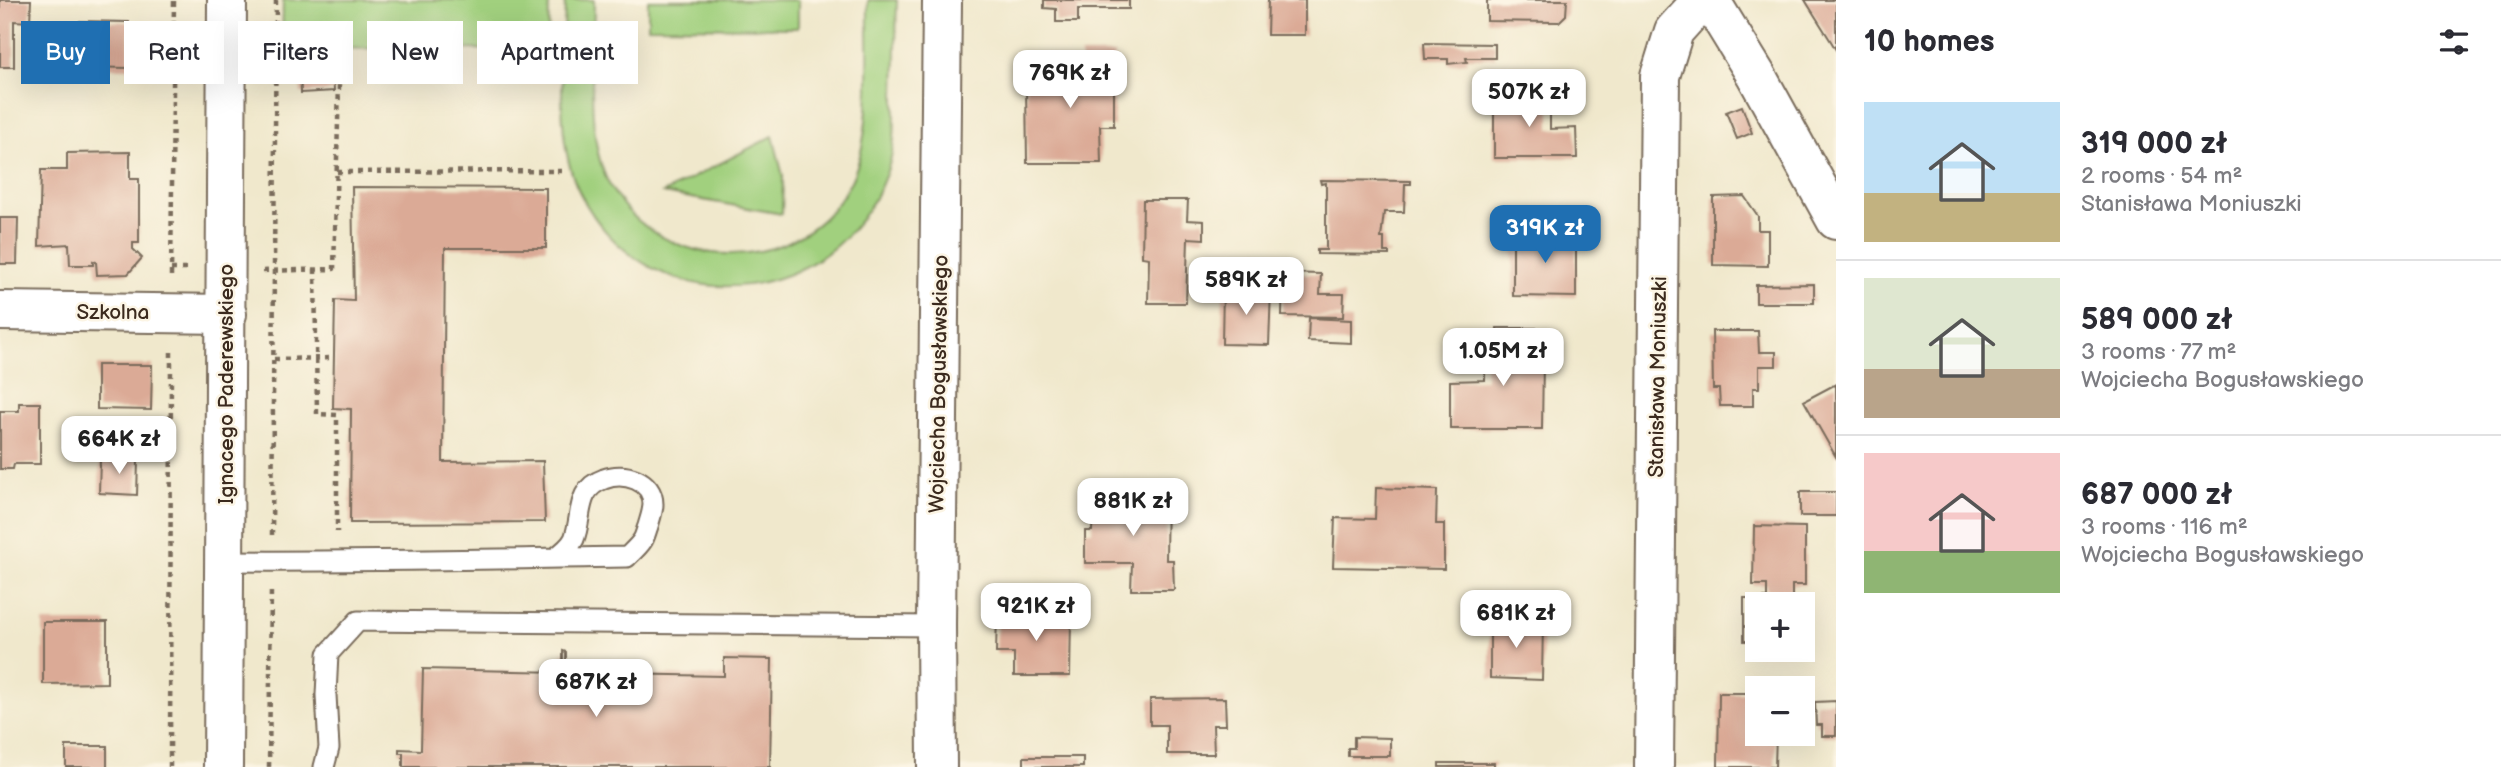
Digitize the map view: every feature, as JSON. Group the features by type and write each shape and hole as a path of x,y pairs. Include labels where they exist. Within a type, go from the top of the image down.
{"street":[{"name":"Ignacego Paderewskiego","path":"223,767 227,0"},
{"name":"Wojciecha Bogusławskiego","path":"937,767 942,0"},
{"name":"Stanisława Moniuszki","path":"1654,767 1660,76 1674,31 1702,0"},
{"path":"1710,0 1756,75 1836,220"},
{"name":"Szkolna","path":"0,311 227,314"}],"lane":[{"path":"225,561 337,561 555,558 627,557 643,540 654,502 644,482 620,476 603,479 591,486 580,502 573,542 555,558"},
{"path":"324,767 328,748 328,654 358,621 936,626"}],"path":[{"path":"170,767 169,457 174,0"},
{"path":"269,767 276,0"},
{"path":"275,271 334,269 339,84"},
{"path":"337,172 565,171"},
{"path":"315,269 317,414 337,415 337,561"},
{"path":"274,359 334,358"}],"green space":[{"path":"283,0 549,0 549,21 477,21 477,49 463,49 463,21 367,21 367,49 353,49 353,21 283,21"},
{"path":"565,0 594,0 593,21 564,21"},
{"path":"648,0 798,0 798,28 648,27"},
{"path":"868,0 897,0 895,125 892,155 886,174 860,220 825,254 784,276 739,286 693,283 649,266 610,237 580,193 572,172 566,149 562,84 592,84 596,143 609,184 632,215 662,237 696,250 732,254 768,249 802,235 830,211 852,179 864,138"},
{"path":"773,136 783,176 782,214 663,193"}],"building":[{"path":"0,0 31,0 30,21 14,21 14,67 0,67"},
{"path":"1044,0 1129,0 1129,9 1078,9 1078,22 1056,22 1056,9 1044,8"},
{"path":"1268,0 1305,0 1305,35 1267,35"},
{"path":"1487,0 1567,0 1566,15 1559,22 1487,21"},
{"path":"1805,0 1836,0 1836,50 1832,43"},
{"path":"110,22 124,22 124,68 110,68"},
{"path":"1424,43 1495,44 1495,58 1466,58 1467,62 1448,64 1448,59 1425,59"},
{"path":"1081,54 1114,54 1114,126 1100,126 1101,163 1027,163 1026,85 1035,85 1034,63 1081,63"},
{"path":"301,84 334,84 334,91 301,93"},
{"path":"1494,93 1550,93 1550,129 1576,128 1577,158 1494,158"},
{"path":"1742,106 1752,133 1737,139 1726,112"},
{"path":"130,152 130,179 139,179 139,243 133,243 133,249 142,258 128,274 97,275 96,262 93,261 93,265 70,265 69,244 39,246 41,170 67,170 67,153"},
{"path":"1320,180 1411,181 1411,184 1405,184 1404,212 1384,212 1381,238 1384,238 1384,252 1389,252 1389,255 1317,254 1317,250 1326,250 1326,183 1321,184"},
{"path":"352,187 546,188 546,248 445,248 443,462 543,461 545,522 350,523 351,409 333,408 335,300 354,301"},
{"path":"1744,196 1758,216 1758,230 1768,230 1768,266 1713,265 1713,197"},
{"path":"1143,200 1188,200 1187,220 1204,221 1204,239 1188,238 1186,303 1148,303 1149,258 1142,257"},
{"path":"0,218 18,218 17,264 0,264"},
{"path":"1513,233 1576,234 1576,297 1513,296"},
{"path":"1283,273 1321,274 1320,294 1344,294 1343,317 1282,316"},
{"path":"1814,284 1814,303 1756,303 1756,285"},
{"path":"1223,289 1271,289 1269,345 1222,344"},
{"path":"1309,318 1351,320 1351,343 1308,341"},
{"path":"1497,328 1536,328 1536,359 1543,359 1542,429 1450,429 1450,381 1485,380 1485,359 1496,359"},
{"path":"1712,331 1758,331 1759,352 1776,352 1776,366 1759,366 1759,388 1753,388 1753,406 1720,406 1719,389 1713,389"},
{"path":"97,365 152,365 151,410 97,409"},
{"path":"1836,384 1836,457 1804,401"},
{"path":"19,403 40,403 40,464 14,464 13,469 0,469 0,411 19,411"},
{"path":"100,458 138,460 137,495 99,493"},
{"path":"1376,488 1437,490 1436,524 1444,524 1444,569 1333,567 1335,518 1375,519"},
{"path":"1107,492 1167,492 1166,560 1173,560 1174,590 1131,590 1132,563 1085,563 1085,531 1092,531 1093,510 1107,510"},
{"path":"1800,492 1836,492 1836,516 1800,516"},
{"path":"1754,526 1805,527 1805,585 1792,585 1792,592 1767,592 1767,585 1753,585"},
{"path":"1745,598 1745,641 1744,641"},
{"path":"997,614 1071,615 1070,676 1014,676 1014,653 996,653"},
{"path":"1490,621 1543,622 1542,680 1490,678"},
{"path":"43,622 107,622 107,683 43,684"},
{"path":"563,651 566,652 566,673 724,676 724,658 772,659 770,767 403,767 403,753 399,753 399,749 421,750 423,669 563,672"},
{"path":"1719,693 1745,693 1745,746 1776,746 1775,767 1718,767"},
{"path":"1225,698 1226,725 1213,725 1214,754 1167,754 1167,725 1150,725 1150,699"},
{"path":"1836,701 1836,736 1822,736 1822,725 1816,725 1815,702"},
{"path":"1354,737 1390,738 1390,756 1348,756 1348,748 1354,748"},
{"path":"66,746 107,746 107,767 66,767"},
{"path":"1024,757 1083,757 1083,767 1024,767"},
{"path":"1439,763 1494,763 1494,767 1439,767"}]}
